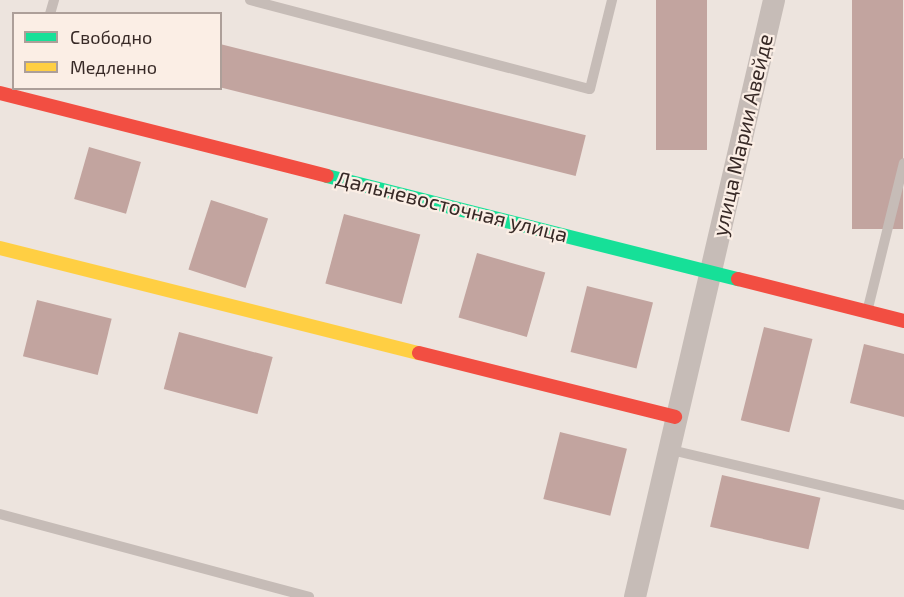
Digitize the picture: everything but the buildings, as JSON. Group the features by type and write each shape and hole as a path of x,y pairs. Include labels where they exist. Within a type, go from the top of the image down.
{"street":[{"name":"улица Марии Авейде","path":"635,597 667,449 774,0"},
{"name":"Дальневосточная улица","path":"0,93 26,94 904,321"},
{"path":"0,248 675,417"}],"lane":[{"path":"250,0 590,89 612,0"},
{"path":"867,311 904,163"},
{"path":"667,449 904,505"},
{"path":"0,514 309,597"}],"traffic: fast":[{"path":"327,176 738,279"}],"traffic: slow":[{"path":"0,248 419,353"}],"traffic: jam":[{"path":"0,93 327,176"},
{"path":"738,279 904,321"},
{"path":"419,353 675,417"}]}
